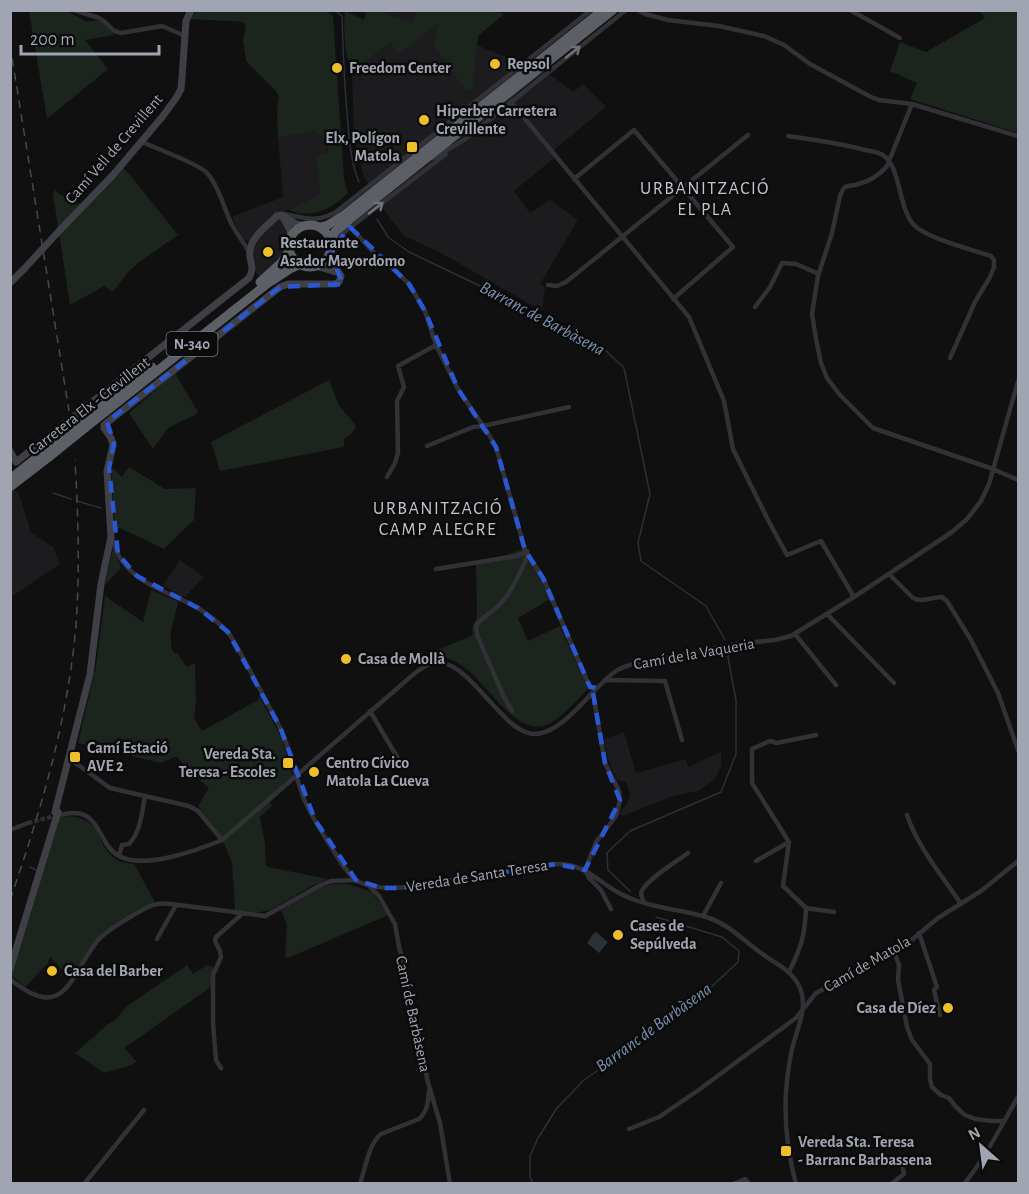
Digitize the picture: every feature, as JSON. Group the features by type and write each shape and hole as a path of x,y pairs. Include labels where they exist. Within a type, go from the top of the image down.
{"highway":[{"path":"320,227 335,221 603,10"},
{"path":"330,246 325,231 313,225 300,228 294,233 290,249 294,259 304,266 316,266 325,261 335,232 341,226 614,10"},
{"name":"Carretera Elx - Crevillent","path":"86,423 264,279 282,262 290,249"},
{"name":"Carretera Elx - Crevillent","path":"10,488 47,453 267,284 290,268 301,264"},
{"path":"10,477 47,453"}],"street":[{"path":"74,10 99,18 114,31 121,33 162,26 185,36"},
{"name":"Camí Vell de Crevillent","path":"10,283 113,175 176,99 181,89 186,21 191,10"},
{"path":"249,251 256,237 277,216 285,214 309,219 325,218 336,212 591,10"},
{"path":"10,969 56,815 90,674 101,584 112,539 107,471 113,445 104,425 280,287 288,284 335,284 339,282 340,274 331,260 330,246 350,227 464,140 626,10"},
{"path":"638,10 668,20 718,26 764,36 784,45 810,64 871,97 912,104 1018,136"},
{"path":"850,10 900,38"},
{"path":"511,102 689,317 724,401 733,449 787,555 821,541 854,597"},
{"path":"912,104 882,172 876,177 847,186 842,190 819,274 812,314 821,363 827,378 840,395 873,428 993,469 1018,480"},
{"path":"574,178 634,130 733,247 673,299"},
{"path":"548,285 557,286 566,282 748,135"},
{"path":"788,136 850,145 884,156 896,176 902,202 914,225 921,231 991,256 994,260 990,277 975,302 950,358"},
{"path":"408,173 464,140"},
{"path":"10,451 13,464 249,278 252,273 253,266 249,251 232,225 208,174 142,142"},
{"path":"383,184 422,143"},
{"path":"282,215 296,224 306,226"},
{"path":"282,215 287,222 291,238"},
{"path":"350,227 409,284 425,311 436,345 458,389 496,447 528,553 543,578 588,683 595,691 605,763 619,791 620,800 616,816 596,842 585,870 589,878 601,890 611,909"},
{"path":"755,307 770,287 782,263 796,264 819,274"},
{"path":"316,266 340,274"},
{"path":"387,477 398,453 397,401 404,387 398,366 436,345"},
{"name":"Camí de la Vaqueria","path":"370,711 420,669 431,663 442,662 462,673 513,725 531,734 547,732 560,725 617,670 632,664 736,644 775,640 795,634 952,532 967,519 981,501 989,484 1018,381"},
{"path":"427,446 473,427 569,407"},
{"name":"Vereda de Santa Teresa","path":"112,539 124,564 137,576 198,608 228,632 280,727 305,800 315,820 343,866 356,880 369,886 382,888 418,886 533,866 557,864 577,867 625,897 703,916 721,923 789,972 799,984 804,1006"},
{"path":"436,569 528,553"},
{"path":"512,711 477,635 476,625 499,605 509,592 528,553"},
{"path":"889,574 917,600 942,597 947,601 971,640 998,693 1018,750"},
{"path":"826,614 894,683"},
{"path":"795,634 836,685"},
{"path":"605,680 665,681 682,741"},
{"path":"56,815 73,813 87,817 96,824 109,848 119,856 144,862 200,849 222,840 370,711 400,762"},
{"path":"816,735 777,743 770,741 752,749 752,783 789,842 783,886 806,908 834,912"},
{"path":"70,760 110,788 189,806 198,811 222,840"},
{"path":"119,856 122,845 129,844 133,840 140,824 145,796"},
{"path":"10,963 56,815"},
{"path":"907,815 923,848 961,904"},
{"path":"10,830 28,823"},
{"path":"756,861 789,842"},
{"path":"644,903 641,894 643,888 688,854"},
{"name":"Camí de Matola","path":"629,1129 659,1117 700,1089 796,1018 816,993 908,943 938,918 981,891 1018,861"},
{"path":"10,985 42,996 55,997 71,983 100,938 156,904 265,916 331,881 356,880"},
{"path":"703,916 721,883"},
{"name":"Camí de Barbàsena","path":"369,886 379,896 396,924 399,947 408,978 410,1015 440,1123 450,1184"},
{"path":"157,939 176,905"},
{"path":"789,972 799,952 805,931 806,908"},
{"path":"221,1068 216,1060 213,1023 213,975 221,957 215,941 216,937 243,913"},
{"path":"919,933 937,987 934,990 940,1015"},
{"path":"894,951 899,965 898,980 907,1027 912,1040 930,1064 932,1087 941,1095 949,1098 965,1115 975,1119 1004,1121"},
{"path":"10,979 20,987"},
{"path":"795,1184 786,1131 786,1095 789,1065 804,1006"},
{"path":"360,1184 376,1138 419,1119 427,1107 429,1087"},
{"path":"964,1184 992,1144 1018,1097"},
{"path":"84,1184 144,1110"},
{"path":"891,1184 904,1174 898,1158"},
{"path":"733,1184 745,1179 749,1184"}],"highlighted area":[{"path":"350,227 409,284 425,311 458,389 496,447 525,550 543,578 590,687 597,688 593,693 605,763 620,800 585,870 557,864 400,888 382,888 356,880 315,820 280,727 228,632 198,608 137,576 118,554 109,468 114,443 107,422 280,287 343,284 330,252"}],"shaded area":[{"path":"197,10 326,10 333,16 344,179 348,193 335,204 313,213 305,214 288,210 320,194 316,161 318,156 328,153 327,142 313,131 278,138 279,97 276,91 246,61 243,40 246,28 244,22 190,19"},
{"path":"492,10 504,14 478,36 473,90 465,89 434,46 438,24 398,54 390,43 352,72 345,42 345,11 364,20 366,11 378,11 412,23 417,11"},
{"path":"29,11 67,11 87,22 104,22 114,35 85,40 108,69 47,119"},
{"path":"378,11 417,11 412,23"},
{"path":"980,11 1018,11 1018,133 910,99 917,83 890,71 900,42 926,52 985,18"},
{"path":"438,24 473,90 477,45 552,76 573,92 583,84 606,107 555,149 553,159 514,191 530,213 550,200 578,220 540,284 545,288 542,311 441,253 404,236 383,209 364,177 354,138 352,72 390,43 398,53"},
{"path":"313,131 327,142 328,154 316,161 320,194 277,213 275,216 287,225 285,253 260,278 256,273 252,248 241,237 232,217 283,197 278,138"},
{"path":"122,167 178,235 127,273 113,292 104,286 70,305 53,194 55,190 70,202 81,204"},
{"path":"175,373 198,412 168,428 153,449 129,413"},
{"path":"329,380 339,405 356,426 353,432 344,439 344,447 220,471 211,442"},
{"path":"129,467 165,489 196,488 194,520 164,549 120,528 115,528 111,469 113,468 122,477"},
{"path":"10,485 19,494 31,532 53,547 60,564 11,597"},
{"path":"113,548 121,568 105,585"},
{"path":"523,549 541,578 550,599 518,618 528,641 560,626 588,689 563,714 546,725 531,726 517,719 464,667 450,659 436,658 419,665 416,659 473,635 472,628 477,618 476,565"},
{"path":"180,560 204,577 185,597 163,585"},
{"path":"151,590 177,601 171,646 173,652 178,654 187,667 195,663 194,718 202,731 258,700 259,695 282,739 294,781 270,802 272,806 260,817 266,864 268,867 328,879 270,910 255,913 235,910 232,863 224,843 198,806 209,788 185,767 177,756 161,763 78,743 96,666 105,596 143,622"},
{"path":"624,732 636,773 686,759 688,767 721,752 721,766 715,779 698,791 673,796 623,816 619,813 627,804 630,794 626,782 618,780 614,773 608,759 604,739"},
{"path":"69,816 81,819 95,828 104,847 116,859 134,864 155,902 114,928 95,944 71,979 50,957 48,963 25,987 11,975 58,818"},
{"path":"332,884 348,884 372,892 388,915 288,958 285,957 287,925 281,910 319,888"},
{"path":"596,932 608,942 599,953 587,943"},
{"path":"187,965 193,974 207,965 213,967 211,987 124,1048 137,1062 104,1073 75,1053 114,1021 127,1006"}],"waterway":[{"name":"Barranc de Barbàsena","path":"334,10 342,16 349,139 359,182"},
{"name":"Barranc de Barbàsena","path":"377,219 388,237 409,252 495,293 553,327 603,348 624,368 650,494 638,543 641,561 706,606 725,640"},
{"path":"53,493 71,499"},
{"path":"77,501 101,508"},
{"name":"Barranc de Barbàsena","path":"630,891 608,870 607,853 630,831 721,792 736,754 736,700 727,652"},
{"path":"30,867 36,870"},
{"name":"Barranc de Barbàsena","path":"533,1184 530,1177 530,1156 538,1138 557,1108 584,1080 691,1006 738,962 739,951 722,937 656,917"}],"tunnel":[{"path":"28,823 58,815"}],"railway":[{"path":"10,45 69,411"},
{"path":"10,900 52,764 67,695 76,625 78,584 75,460"}],"place":[{"name":"Repsol","path":"495,64"},
{"name":"Freedom Center","path":"337,68"},
{"name":"Hiperber Carretera Crevillente","path":"424,120"},
{"name":"Elx, Polígon Matola","path":"412,147"},
{"name":"Restaurante Asador Mayordomo","path":"268,252"},
{"name":"Casa de Mollà","path":"346,659"},
{"name":"Camí Estació AVE 2","path":"75,757"},
{"name":"Vereda Sta. Teresa - Escoles","path":"288,763"},
{"name":"Centro Cívico Matola La Cueva","path":"314,772"},
{"name":"Cases de Sepúlveda","path":"618,935"},
{"name":"Casa del Barber","path":"52,971"},
{"name":"Casa de Díez","path":"948,1008"},
{"name":"Vereda Sta. Teresa - Barranc Barbassena","path":"786,1151"}],"district":[{"name":"URBANITZACIÓ EL PLA","path":"705,199"},
{"name":"URBANITZACIÓ CAMP ALEGRE","path":"438,519"}]}
